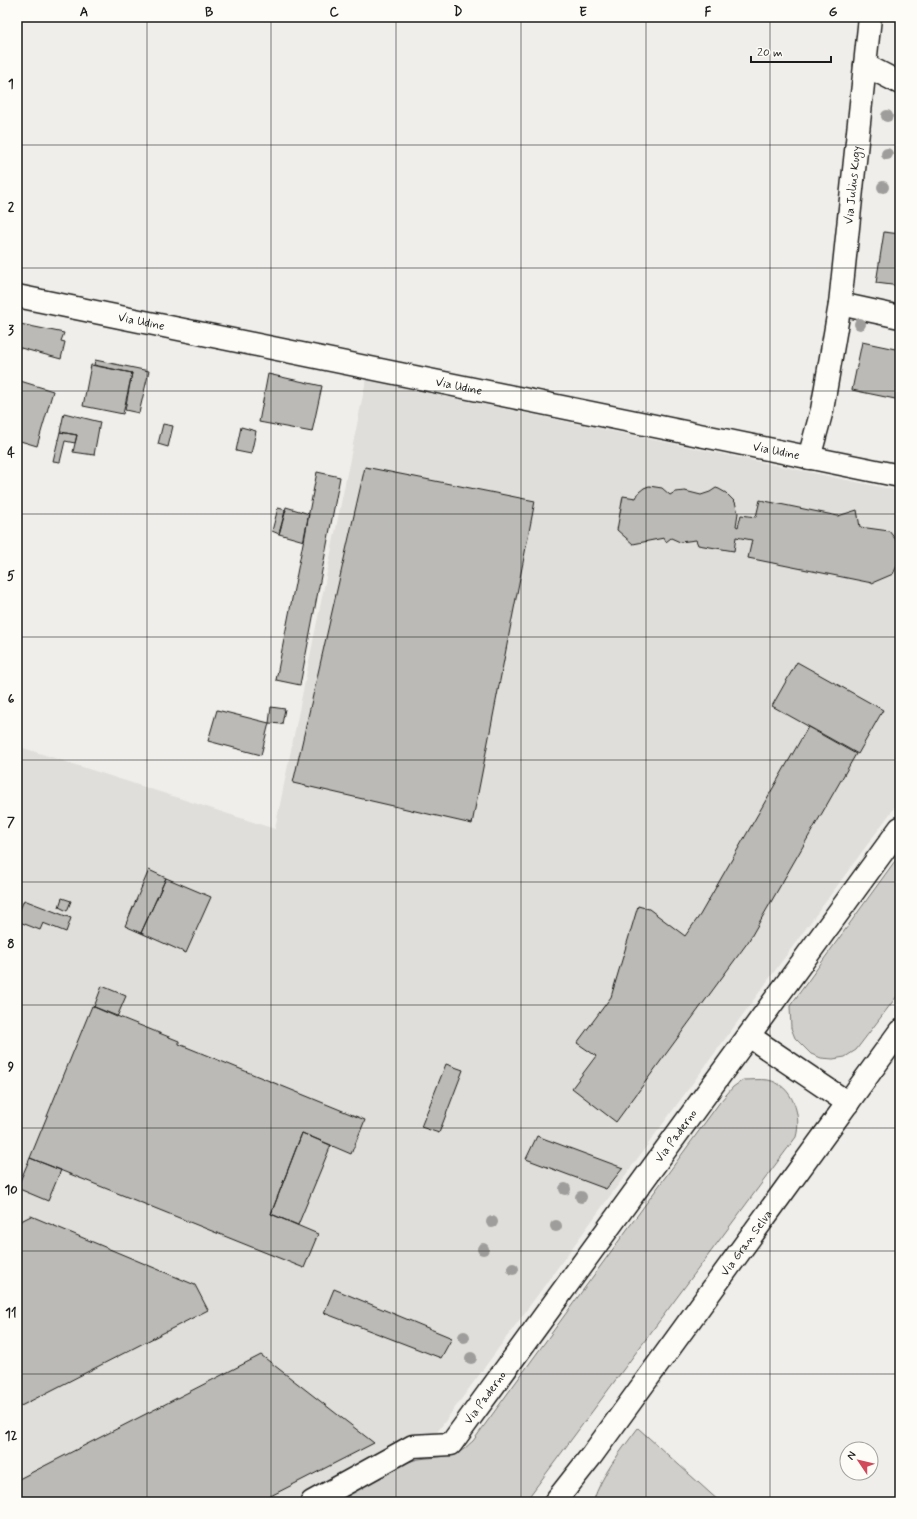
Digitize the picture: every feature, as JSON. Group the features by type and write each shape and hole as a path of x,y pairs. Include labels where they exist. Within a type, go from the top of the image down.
{"street":[{"name":"Via Julius Kugy","path":"810,458 822,410 840,304 870,17"},
{"path":"865,65 900,83"},
{"name":"Via Udine","path":"17,296 900,476"},
{"path":"840,304 900,317"},
{"name":"Via Paderno","path":"330,1496 413,1446 451,1444 900,828"},
{"name":"Via Gran Selva","path":"555,1502 592,1455 900,1031"},
{"path":"749,1036 848,1103"},
{"name":"Via Gran Selva","path":"576,1502 592,1455"},
{"path":"312,1502 330,1496"}],"shaded area":[{"path":"366,380 900,491 900,800 386,1502 17,1502 17,746 275,829"},
{"path":"900,854 900,992 856,1050 845,1057 833,1059 821,1058 811,1054 795,1038 791,1028 790,1006"},
{"path":"743,1080 768,1080 777,1083 784,1088 794,1102 798,1120 796,1137 525,1502 337,1502 353,1489 387,1470 419,1459 446,1456 456,1453 473,1441 720,1102 733,1087"},
{"path":"638,1428 720,1502 593,1502 606,1473"}],"building":[{"path":"884,232 900,234 900,286 876,283"},
{"path":"20,324 64,333 61,341 65,342 61,359 17,347 17,337"},
{"path":"862,342 900,350 900,400 852,390"},
{"path":"95,360 149,371 139,413 125,410 132,373 94,365"},
{"path":"91,365 132,373 123,414 83,406"},
{"path":"268,374 322,386 312,432 259,422"},
{"path":"17,380 53,391 37,446 17,440"},
{"path":"64,413 100,422 94,455 73,452 77,435 60,432"},
{"path":"163,424 173,426 168,447 158,444"},
{"path":"241,427 256,431 251,454 236,451"},
{"path":"60,432 77,435 75,443 65,441 60,462 53,461"},
{"path":"365,467 535,501 472,824 293,783"},
{"path":"317,472 340,477 300,685 276,680"},
{"path":"649,486 662,488 670,495 675,492 685,491 701,495 716,488 719,489 726,493 735,502 738,513 736,526 738,527 741,515 756,517 760,500 838,516 857,510 860,527 889,531 900,545 900,560 893,574 872,583 748,558 752,540 736,537 734,551 698,545 696,540 680,542 671,538 666,542 664,538 633,544 617,530 623,496 636,498 639,492"},
{"path":"286,507 309,514 304,541 279,534"},
{"path":"278,508 286,510 279,534 272,531"},
{"path":"797,662 883,710 858,754 772,706"},
{"path":"271,707 285,709 282,724 269,723"},
{"path":"217,710 269,723 261,755 208,741"},
{"path":"808,727 856,754 748,942 616,1122 572,1088 596,1056 577,1043 611,997 638,906 649,909 685,936 700,915"},
{"path":"149,870 166,878 141,933 125,926"},
{"path":"166,878 211,897 186,953 141,933"},
{"path":"62,898 71,901 67,911 59,907"},
{"path":"24,900 71,918 66,932 43,923 40,930 17,921 17,917"},
{"path":"102,986 126,996 117,1017 94,1007"},
{"path":"92,1006 179,1041 179,1044 365,1120 351,1154 302,1133 271,1214 318,1234 304,1268 30,1158"},
{"path":"446,1064 463,1070 439,1133 421,1127"},
{"path":"302,1133 331,1145 298,1225 271,1214"},
{"path":"537,1136 623,1168 606,1189 526,1159"},
{"path":"30,1158 61,1170 48,1201 17,1188"},
{"path":"31,1216 195,1285 208,1310 17,1408 17,1223"},
{"path":"334,1289 452,1338 441,1358 324,1313"},
{"path":"261,1355 374,1443 259,1502 17,1502 17,1480"}]}
